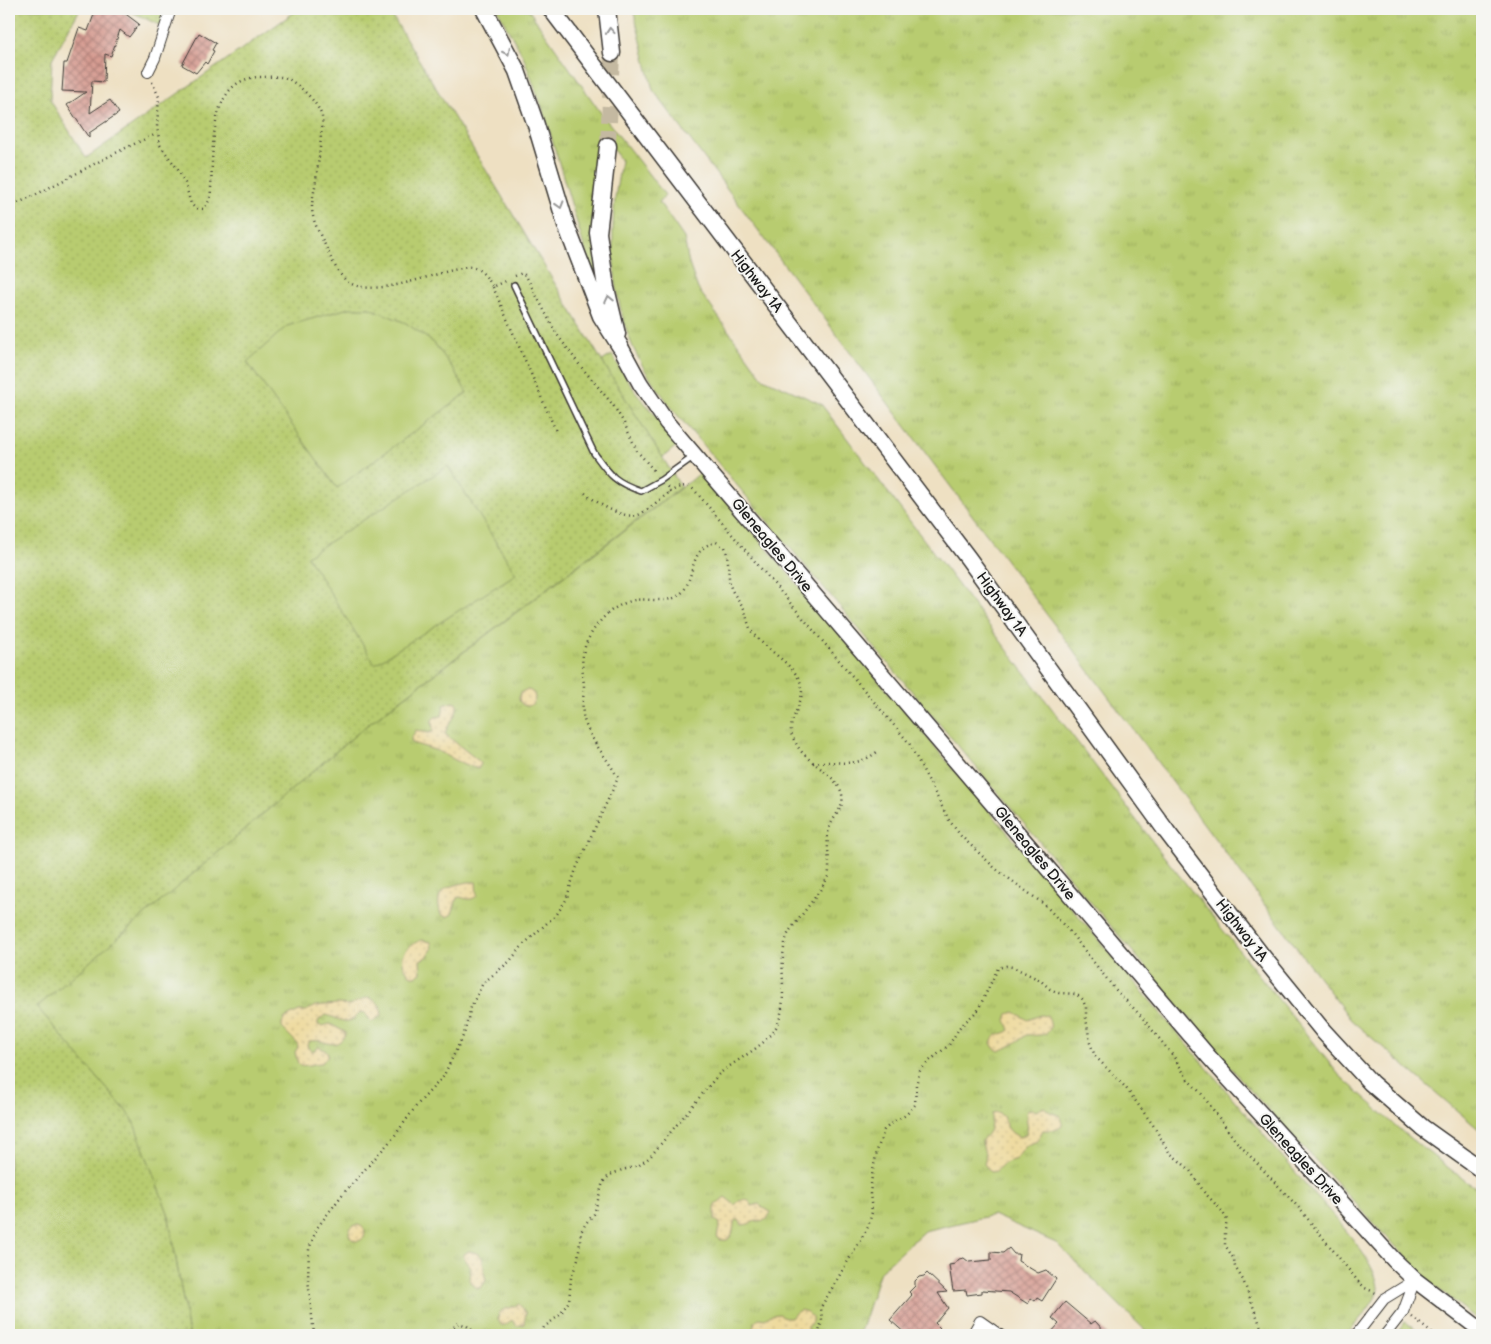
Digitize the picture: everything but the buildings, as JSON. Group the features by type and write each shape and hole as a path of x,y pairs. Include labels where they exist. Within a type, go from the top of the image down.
{"main road":[{"path":"484,9 517,71 570,234 601,316 620,346"},
{"name":"Highway 1A","path":"551,9 962,550 1167,832 1262,956 1324,1032 1371,1083 1423,1128 1482,1170"},
{"path":"607,9 612,53"},
{"path":"608,146 598,233 606,288 620,346"}],"street":[{"path":"148,72 155,58 171,9"},
{"name":"Gleneagles Drive","path":"620,346 640,383 668,423 1209,1057 1372,1236 1415,1280 1482,1331"},
{"path":"1356,1335 1384,1299 1415,1280"},
{"path":"1385,1335 1403,1312 1415,1280"},
{"path":"972,1335 980,1321 1000,1335"}],"lane":[{"path":"514,286 594,453 608,473 622,484 641,490 661,480 696,455"}],"path":[{"path":"148,72 159,98 157,134 160,145 177,168 185,183 192,204 199,209 204,209 210,199 216,122 222,100 234,85 256,77 287,78 305,92 322,117 320,156 312,207 319,233 335,266 347,281 358,287 369,289 382,288 446,271 471,267 482,273 493,287 556,431"},
{"path":"9,208 157,134"},
{"path":"514,277 522,273 526,276 556,332 578,363 613,405 638,451 670,492"},
{"path":"493,287 507,280"},
{"path":"585,493 597,503 615,511 639,515 670,492 685,485 690,486 696,492 909,743 949,820 961,836 996,869 1045,905 1070,932 1114,988 1141,1016 1174,1056 1188,1080 1202,1093 1235,1140 1299,1208 1357,1280 1365,1288 1375,1293"},
{"path":"314,1335 308,1279 309,1249 317,1228 342,1195 393,1138 417,1105 443,1077 464,1034 471,1007 483,983 509,962 557,914 566,900 576,869 618,778 613,768 600,752 584,721 582,704 584,689 582,672 583,653 589,639 599,622 615,608 632,600 666,600 677,597 684,588 696,556 705,546 716,542 725,547 728,556 731,588 745,611 746,620 753,633 782,660 802,684 801,702 794,716 791,733 799,749 813,764 833,779 841,790 842,803 828,831 828,877 788,934 784,952 783,1002 780,1018 773,1032 718,1075 650,1157 638,1166 610,1175 603,1182 594,1214 581,1232 578,1259 571,1278 569,1301 560,1315 544,1327 540,1335"},
{"path":"813,764 822,762 862,762 877,752"},
{"path":"818,1335 822,1321 822,1307 868,1226 872,1212 870,1194 872,1175 884,1130 915,1105 916,1086 920,1071 949,1045 960,1027 978,1010 998,968 1006,966 1026,972 1059,993 1076,994 1082,999 1086,1007 1090,1042 1095,1056 1126,1088 1153,1125 1168,1152 1189,1169 1204,1192 1222,1211 1227,1220 1225,1245 1234,1259 1235,1267 1243,1280 1264,1335"},
{"path":"1413,1318 1434,1335"},
{"path":"450,1335 450,1330 459,1323 468,1326 478,1335"}],"green space":[{"path":"9,9 80,9 52,59 50,100 86,158 299,9 388,9 602,361 681,487 367,725 37,1007 132,1118 168,1213 189,1335 9,1335"},
{"path":"126,9 171,9 165,28"},
{"path":"497,9 528,9 601,113 665,195 659,202 684,238 689,264 698,289 763,378 821,404 1162,854 1339,1075 1407,1136 1467,1182 1482,1191 1482,1323 1428,1281 1250,1090 674,411 640,361 625,326 620,307 614,267 613,228 621,160 603,137 597,186 602,291 597,290 545,116 524,58"},
{"path":"633,9 1482,9 1482,1132 1351,1020 653,90"},
{"path":"349,308 370,308 406,323 434,343 454,370 467,393 337,488 247,362 287,326"},
{"path":"612,355 635,391 679,444 662,458 602,361"},
{"path":"448,466 516,574 375,664 307,556"},
{"path":"702,472 1360,1249 1375,1276 1378,1288 1370,1306 1346,1335 1150,1335 1056,1243 993,1215 924,1231 880,1271 861,1329 857,1335 189,1335 168,1213 36,1007 367,725"},
{"path":"1405,1322 1425,1335 1396,1335"}],"sand":[{"path":"527,690 535,698 527,706 519,698"},
{"path":"453,702 457,704 455,716 445,734 480,762 481,764 478,769 438,751 412,743 411,739 416,730 432,732 432,720 435,717 442,716 444,705"},
{"path":"468,882 476,882 477,896 471,899 457,898 452,914 447,917 441,915 439,900 443,891"},
{"path":"422,940 431,942 432,949 427,957 420,960 421,973 411,976 403,964 404,954 410,946"},
{"path":"369,997 381,1007 381,1016 371,1022 365,1013 360,1012 347,1021 325,1015 318,1021 318,1025 330,1024 345,1032 345,1035 335,1044 309,1041 307,1045 309,1049 313,1051 319,1047 327,1051 328,1055 322,1063 298,1064 295,1052 298,1047 297,1043 282,1028 285,1018 315,1006 349,1005"},
{"path":"1014,1012 1028,1020 1040,1015 1047,1016 1050,1029 1043,1035 1026,1035 1014,1044 999,1051 991,1043 992,1039 996,1035 1010,1030 1006,1020 1008,1014"},
{"path":"1044,1107 1060,1116 1062,1121 1061,1127 1055,1130 1043,1130 1037,1141 1026,1146 1016,1159 1004,1163 996,1171 991,1172 984,1164 985,1157 982,1140 990,1130 992,1114 995,1112 1003,1116 1008,1129 1020,1137 1026,1134 1027,1110 1032,1109 1036,1111"},
{"path":"725,1197 735,1205 739,1201 746,1199 752,1206 759,1204 771,1212 766,1220 742,1225 739,1220 735,1220 731,1236 727,1240 721,1240 717,1237 720,1223 715,1220 715,1205"},
{"path":"357,1225 363,1227 365,1233 363,1239 357,1241 351,1239 349,1233 351,1227"},
{"path":"469,1251 479,1255 483,1261 486,1280 481,1288 477,1288 470,1282 471,1267 463,1255"},
{"path":"519,1304 526,1313 524,1324 517,1326 512,1320 505,1325 501,1325 498,1315 500,1312"},
{"path":"800,1310 807,1312 812,1317 812,1322 808,1327 809,1335 756,1335 753,1328 755,1321 759,1318 765,1319 771,1315 779,1314 791,1318"}],"tunnel":[{"path":"608,146 612,53"}]}
